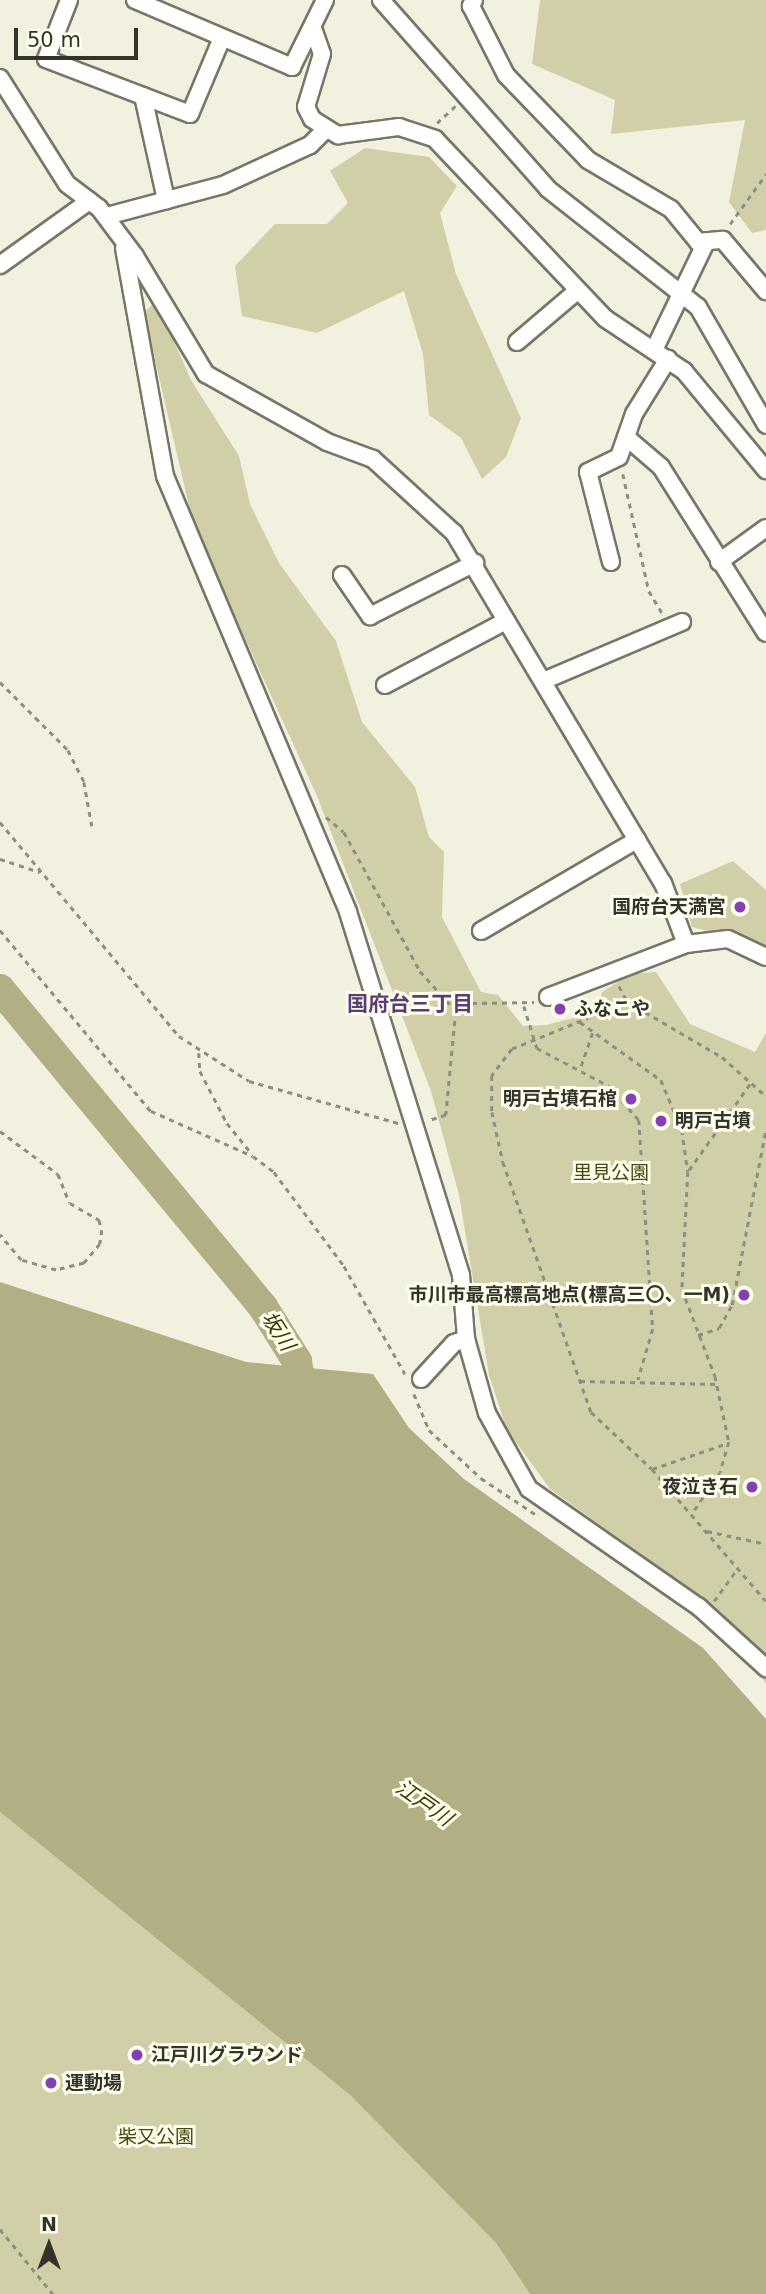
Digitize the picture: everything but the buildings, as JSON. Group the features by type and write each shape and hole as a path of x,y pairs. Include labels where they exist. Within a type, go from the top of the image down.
{"street":[{"path":"69,0 46,60 190,114 222,37"},
{"path":"135,0 292,67 314,31 325,0"},
{"path":"381,0 548,189 681,295 707,320 766,425"},
{"path":"474,0 471,6 513,85 587,160 671,209 698,242 723,240 766,291"},
{"path":"314,31 322,54 306,107 326,129 350,135 399,127 425,134 577,291 626,336 661,354 766,470"},
{"path":"0,78 67,184 107,216 124,248 206,374 327,442 373,459 439,516 475,563 506,621 663,883 686,944"},
{"path":"143,96 166,200"},
{"path":"107,216 223,185 310,145 326,129"},
{"path":"0,265 89,201"},
{"path":"611,562 588,472 620,457 681,295 706,242"},
{"path":"124,248 165,476 308,806 348,912 461,1275 466,1339 487,1413 519,1477 596,1539 705,1612 766,1668"},
{"path":"517,342 577,291"},
{"path":"626,437 661,467 766,633"},
{"path":"719,562 766,528"},
{"path":"342,575 370,616 475,563"},
{"path":"385,685 506,621"},
{"path":"543,681 677,624"},
{"path":"481,931 637,840"},
{"path":"548,997 686,944 728,939 766,957"},
{"path":"418,1383 454,1343 466,1339"}],"path":[{"path":"425,134 465,97"},
{"path":"723,240 749,191 766,174"},
{"path":"620,457 649,591 677,624"},
{"path":"0,682 68,750 84,782 92,826"},
{"path":"308,806 344,832 420,971 456,1011 446,1115 427,1122"},
{"path":"0,822 179,1036 249,1081 402,1124"},
{"path":"0,859 41,872"},
{"path":"0,930 151,1111 253,1156 274,1172 344,1266 418,1383 416,1410 429,1430 509,1499 548,1521"},
{"path":"612,973 628,1002 752,1081 766,1096"},
{"path":"628,1002 580,1022 533,1035 512,1049 492,1076 492,1112 591,1412 652,1469 766,1601"},
{"path":"456,1011 472,1003 519,1006"},
{"path":"524,1006 537,1048 581,1066 609,1086 639,1121 653,1329 638,1380"},
{"path":"580,1022 661,1080 682,1130 688,1172 682,1289 717,1384 729,1442 720,1473 692,1514"},
{"path":"581,1066 593,1031"},
{"path":"199,1051 200,1071 227,1123 253,1156"},
{"path":"688,1172 752,1081"},
{"path":"698,1335 719,1328 732,1305 766,1128"},
{"path":"0,1132 58,1174 70,1203 99,1220 102,1230 100,1244 84,1263 56,1270 21,1260 0,1234"},
{"path":"580,1381 638,1380 717,1384"},
{"path":"652,1469 729,1442"},
{"path":"707,1531 766,1544"},
{"path":"705,1612 738,1568"},
{"path":"0,2230 53,2294"}],"green space":[{"path":"540,0 766,0 766,230 752,233 729,202 745,120 611,134 615,100 532,64"},
{"path":"365,148 429,157 457,186 440,213 456,274 521,418 506,457 482,479 461,438 429,415 423,354 404,291 317,333 242,316 235,266 275,224 327,224 348,203 330,171"},
{"name":"里見公園","path":"166,290 168,328 191,380 239,456 250,504 279,563 336,641 362,722 415,787 429,837 444,852 442,917 481,992 498,995 523,1026 546,1025 597,1012 602,992 630,974 656,972 690,1024 755,1052 766,1033 766,1683 687,1587 550,1489 507,1430 489,1375 459,1195 431,1091 317,796 194,527 144,313"},
{"path":"733,861 766,890 766,946 692,927 680,884"},
{"name":"柴又公園","path":"0,1812 350,2095 496,2243 530,2294 0,2294"}],"water":[{"name":"江戸川","path":"0,1282 246,1362 373,1374 409,1428 464,1479 703,1648 766,1719 766,2294 530,2294 496,2243 350,2095 0,1812"}],"waterway":[{"name":"坂川","path":"0,989 263,1307 297,1361 304,1405"}],"place":[{"name":"国府台天満宮","path":"740,907"},
{"name":"ふなこや","path":"560,1009"},
{"name":"明戸古墳石棺","path":"631,1099"},
{"name":"明戸古墳","path":"661,1121"},
{"name":"市川市最高標高地点(標高三〇、一M)","path":"744,1295"},
{"name":"夜泣き石","path":"752,1487"},
{"name":"江戸川グラウンド","path":"137,2055"},
{"name":"運動場","path":"51,2083"}],"district":[{"name":"国府台三丁目","path":"410,1004"}]}
